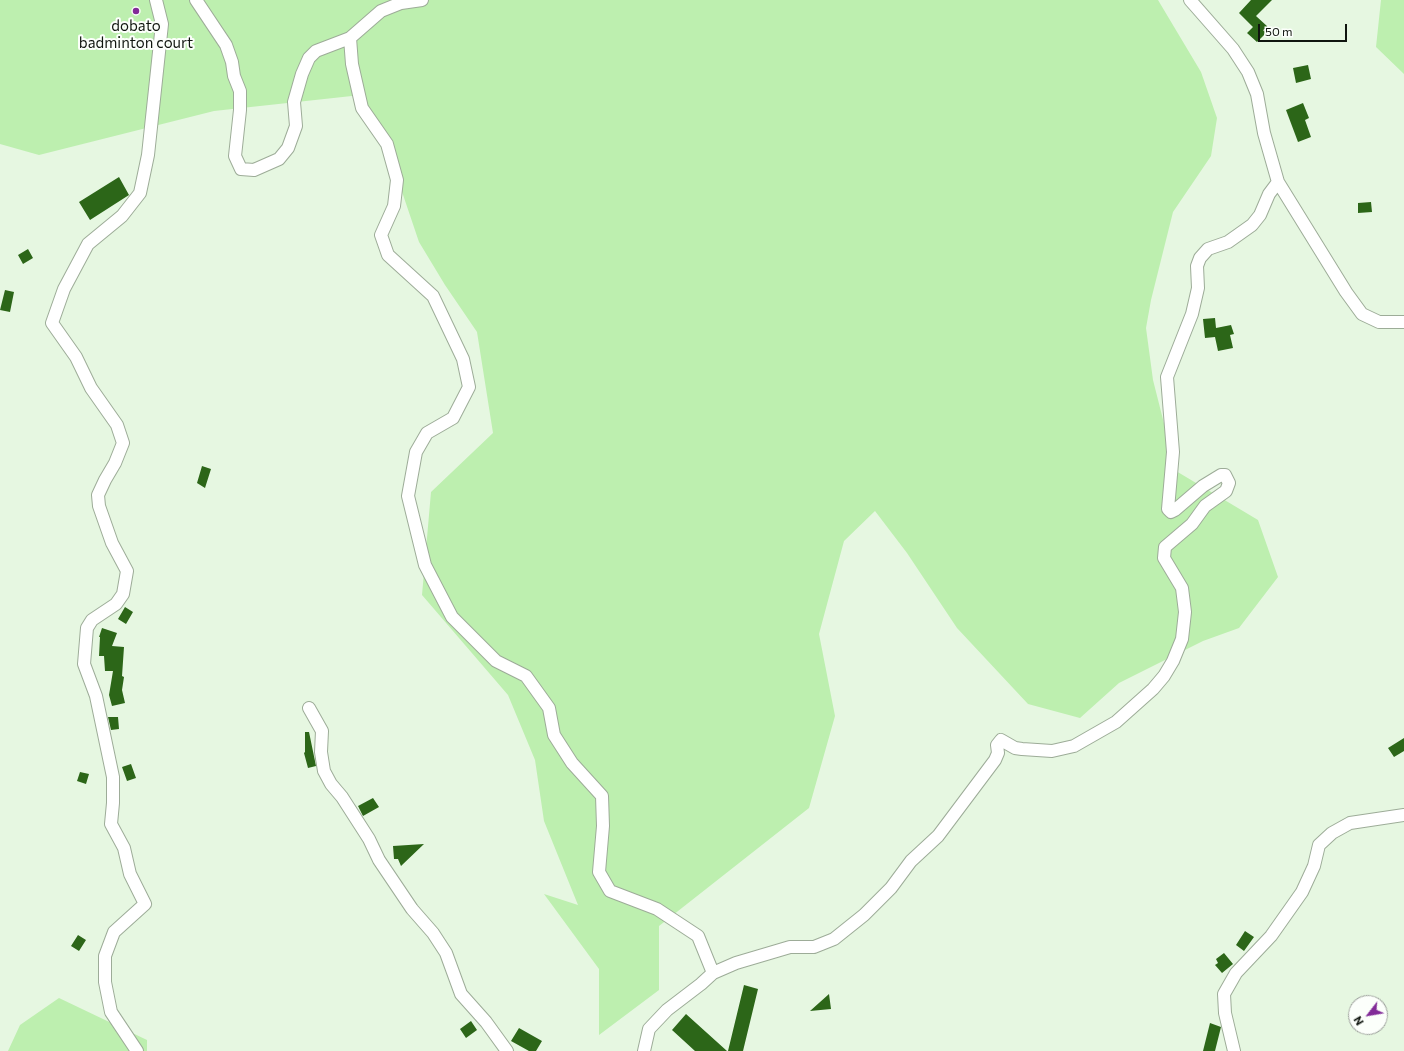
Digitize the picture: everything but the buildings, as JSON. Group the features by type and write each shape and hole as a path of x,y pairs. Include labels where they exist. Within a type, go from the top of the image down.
{"street":[{"path":"137,1051 111,1012 105,982 105,956 114,932 145,904 130,874 124,848 111,824 113,777 96,696 84,664 87,628 92,620 116,604 123,594 126,579 127,571 112,544 99,506 98,495 104,480 115,463 123,443 117,426 91,388 76,357 52,323 64,289 88,244 122,216 140,193 148,154 162,24 156,0"},
{"path":"196,0 226,45 232,62 234,76 240,91 240,110 235,156 241,168 254,170 279,158 288,148 296,126 294,102 302,74 309,58 316,51 350,38 381,11 401,3 422,0"},
{"path":"1190,0 1233,48 1248,72 1257,94 1264,133 1278,182 1329,266 1362,314 1379,322 1404,322"},
{"path":"350,38 352,64 362,108 387,144 397,180 394,206 381,234 388,255 433,296 463,359 468,387 453,418 427,433 416,452 408,496 425,565 452,617 496,661 526,676 549,708 554,735 572,763 602,796 603,826 599,872 610,891 657,909 698,936 713,973"},
{"path":"644,1051 649,1029 667,1010 713,973 736,963 790,947 814,947 834,939 864,915 891,888 911,862 938,836 995,760 998,752 997,745 1001,740 1015,748 1022,749 1052,751 1074,746 1116,722 1153,689 1164,676 1173,661 1182,639 1185,612 1182,588 1164,558 1165,547 1192,524 1205,506 1226,491 1229,483 1226,475 1221,475 1203,486 1175,510 1171,512 1168,508 1173,452 1167,377 1192,314 1198,288 1197,266 1200,258 1208,249 1228,242 1252,225 1260,215 1269,194 1278,182"},
{"path":"309,708 322,731 321,752 324,771 331,784 342,797 370,839 379,860 412,909 433,933 446,953 461,994 486,1022 507,1051"},
{"path":"1234,1051 1225,1013 1224,994 1236,973 1271,936 1302,892 1314,866 1319,845 1332,833 1350,823 1404,815"}],"green space":[{"path":"0,0 1158,0 1201,72 1217,118 1211,156 1173,212 1151,300 1146,328 1153,380 1176,471 1258,520 1278,577 1239,628 1203,641 1119,683 1080,718 1028,704 957,628 907,553 875,511 844,541 819,634 835,716 809,808 659,926 659,990 599,1035 599,969 544,894 578,905 544,821 535,760 508,695 422,595 431,492 493,433 477,332 445,285 419,242 397,177 361,95 214,111 39,155 0,144"},
{"path":"1381,0 1404,0 1404,74 1376,47"},
{"path":"59,998 147,1040 147,1051 8,1051 20,1025"}],"place":[{"name":"dobato badminton court","path":"136,11"}]}
